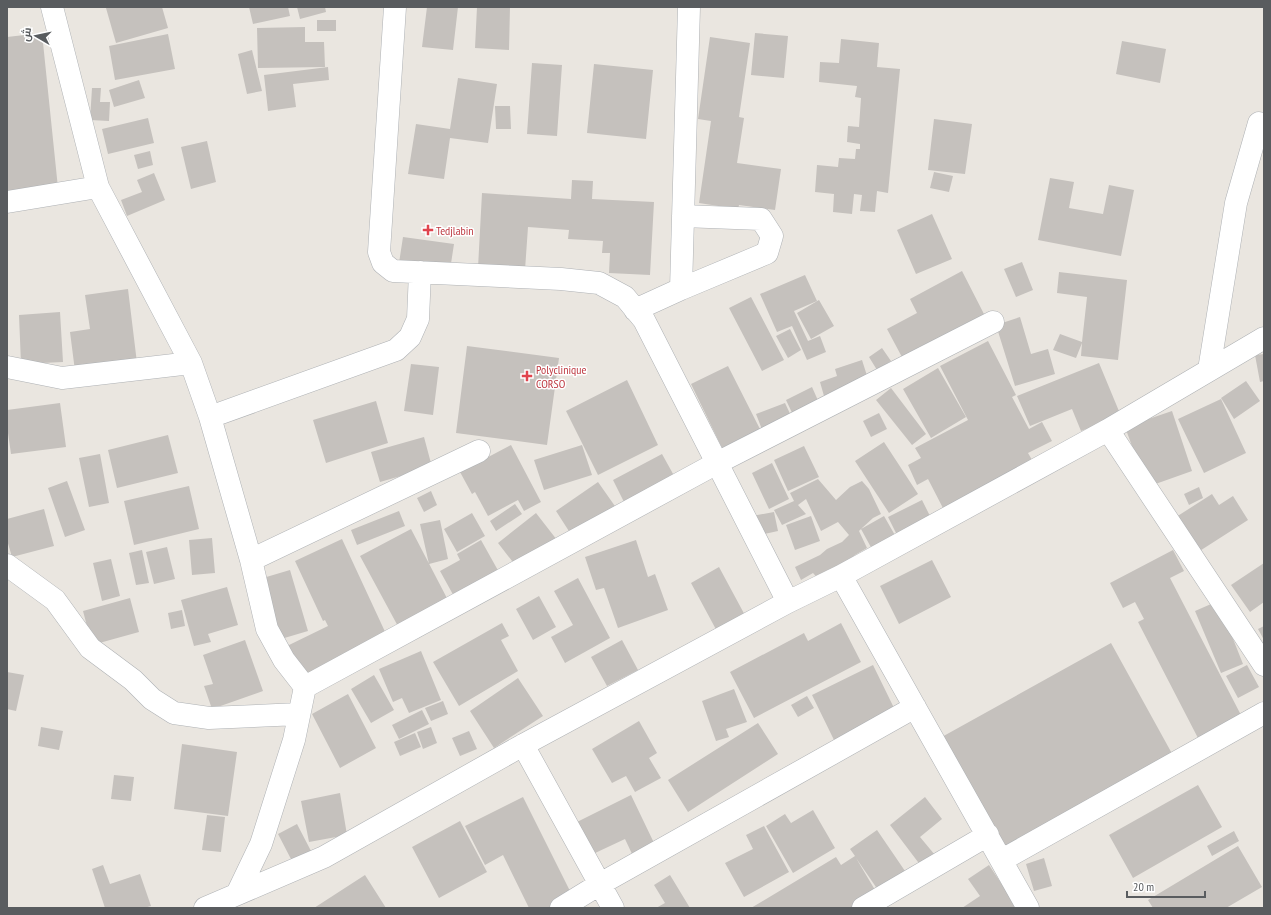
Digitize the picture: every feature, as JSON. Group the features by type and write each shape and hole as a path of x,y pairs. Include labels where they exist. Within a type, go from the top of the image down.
{"street":[{"path":"52,7 98,187 191,363 210,417 251,560 267,629 284,660 305,687"},
{"path":"395,7 379,252 383,263 392,271 561,278 599,283 625,297 644,320 788,602"},
{"path":"681,289 689,7"},
{"path":"1209,370 1236,203 1259,123"},
{"path":"7,202 98,187"},
{"path":"635,310 767,253 772,236 761,219 683,216"},
{"path":"210,417 396,350 410,337 418,319 420,272"},
{"path":"237,894 261,844 294,740 305,687 717,463 993,322"},
{"path":"205,908 324,857 523,745 788,602 841,576 1108,430 1264,338"},
{"path":"7,367 62,378 191,363"},
{"path":"1108,430 1264,665"},
{"path":"251,560 479,451"},
{"path":"7,566 55,600 90,648 133,680 152,699 174,713 209,718 299,714"},
{"path":"841,576 988,834 1028,908"},
{"path":"560,908 915,707"},
{"path":"1002,860 1264,713"},
{"path":"523,745 613,908"},
{"path":"863,908 988,834"}],"building":[{"path":"162,7 168,28 116,43 106,8"},
{"path":"249,7 288,7 290,16 253,24"},
{"path":"297,7 325,7 326,12 300,19"},
{"path":"427,7 458,7 453,50 422,47"},
{"path":"477,7 510,7 509,50 475,48"},
{"path":"317,20 336,20 336,31 317,31"},
{"path":"305,27 305,42 324,42 325,67 258,68 257,28"},
{"path":"42,33 58,188 7,194 7,37"},
{"path":"755,33 788,36 784,78 751,75"},
{"path":"168,34 175,69 115,80 109,46"},
{"path":"710,37 750,43 739,117 744,118 737,163 781,169 775,210 739,205 738,209 699,203 711,121 698,119"},
{"path":"841,39 879,43 877,67 900,69 888,193 877,191 875,212 860,211 862,195 854,194 852,214 833,212 834,194 815,192 817,165 838,167 839,158 855,159 856,149 860,149 860,144 847,142 848,126 859,127 861,98 855,97 857,86 819,82 820,62 839,63"},
{"path":"1122,41 1166,49 1160,83 1116,74"},
{"path":"252,50 262,91 247,94 238,54"},
{"path":"532,63 562,65 557,136 527,134"},
{"path":"594,64 653,70 646,139 587,133"},
{"path":"328,67 329,80 293,84 296,107 268,111 264,75"},
{"path":"458,78 497,84 488,143 450,138 444,179 408,174 416,124 450,129"},
{"path":"139,80 145,98 114,107 109,90"},
{"path":"92,88 101,88 100,102 110,102 109,121 90,120"},
{"path":"495,106 510,106 511,129 496,129"},
{"path":"148,118 154,143 108,154 102,129"},
{"path":"934,119 972,124 965,174 928,170"},
{"path":"207,141 216,182 191,189 181,147"},
{"path":"150,151 153,165 138,169 134,155"},
{"path":"934,172 953,176 949,192 930,188"},
{"path":"154,173 165,200 127,216 121,200 142,192 137,180"},
{"path":"1050,178 1074,182 1069,208 1103,214 1109,185 1134,190 1121,256 1038,240"},
{"path":"572,180 593,181 592,199 654,202 650,275 609,273 610,253 602,253 603,241 568,239 569,230 528,227 525,270 478,268 482,193 571,199"},
{"path":"932,214 952,259 916,274 897,230"},
{"path":"403,237 454,244 450,270 399,263"},
{"path":"1022,262 1033,290 1016,297 1004,269"},
{"path":"962,271 985,316 903,359 887,329 917,313 910,299"},
{"path":"1059,272 1127,280 1118,360 1081,356 1082,343 1076,358 1053,350 1060,334 1082,342 1087,297 1057,293"},
{"path":"805,275 817,301 794,311 808,341 820,336 826,352 807,360 792,326 777,332 760,294"},
{"path":"128,289 137,363 75,371 70,332 90,329 85,295"},
{"path":"751,297 784,360 762,371 729,308"},
{"path":"819,300 834,326 811,339 797,313"},
{"path":"60,312 63,362 21,364 19,315"},
{"path":"1020,317 1031,354 1048,349 1055,374 1015,386 996,325"},
{"path":"790,329 801,350 788,358 776,336"},
{"path":"988,341 1016,395 1012,397 1029,429 1042,422 1052,441 1028,453 1035,465 945,512 928,479 917,485 908,465 921,458 915,448 968,420 940,366"},
{"path":"467,346 559,358 547,445 456,433"},
{"path":"882,348 891,361 877,370 869,357"},
{"path":"1264,354 1264,381 1260,382 1255,355"},
{"path":"862,360 869,382 824,396 820,382 837,376 835,369"},
{"path":"1099,363 1121,416 1081,431 1072,409 1030,426 1017,396"},
{"path":"411,364 439,367 433,415 404,411"},
{"path":"728,366 763,435 725,454 691,384"},
{"path":"938,368 966,417 931,438 903,389"},
{"path":"627,380 658,445 598,475 566,411"},
{"path":"1246,381 1260,401 1234,419 1221,398"},
{"path":"812,387 820,405 794,417 786,400"},
{"path":"891,388 926,434 912,445 876,400"},
{"path":"1221,399 1246,453 1204,473 1178,419"},
{"path":"376,401 388,443 326,463 313,420"},
{"path":"60,403 66,447 11,454 7,426 7,410"},
{"path":"785,403 793,420 763,432 756,414"},
{"path":"1172,411 1192,471 1147,487 1125,427"},
{"path":"879,413 887,429 871,437 863,421"},
{"path":"168,435 178,473 117,488 108,450"},
{"path":"424,437 432,467 380,482 371,452"},
{"path":"884,442 918,494 889,513 855,461"},
{"path":"511,445 541,502 524,511 518,500 488,516 475,492 472,494 460,472"},
{"path":"582,445 592,475 544,490 534,460"},
{"path":"804,446 819,477 788,491 774,460"},
{"path":"100,454 109,503 89,507 79,458"},
{"path":"662,454 677,481 627,508 613,480"},
{"path":"772,463 789,499 769,509 752,473"},
{"path":"818,479 836,500 850,487 862,481 869,489 881,514 873,518 859,531 867,548 855,555 822,583 813,573 801,580 795,567 842,542 849,535 838,522 821,531 806,499 798,505 806,514 782,525 774,510 794,501 790,493"},
{"path":"67,481 85,530 65,537 48,488"},
{"path":"598,482 617,509 574,539 556,511"},
{"path":"189,486 199,529 134,545 124,501"},
{"path":"1199,487 1203,498 1189,505 1184,494"},
{"path":"431,491 437,505 424,512 417,498"},
{"path":"1212,494 1219,505 1233,496 1248,520 1195,554 1173,519"},
{"path":"922,500 932,520 898,537 888,517"},
{"path":"515,504 522,514 496,531 490,521"},
{"path":"44,509 54,546 12,557 7,540 7,519"},
{"path":"399,511 405,526 357,545 351,530"},
{"path":"774,512 778,531 755,536 752,516"},
{"path":"472,513 485,536 457,552 444,529"},
{"path":"536,513 557,540 519,570 498,543"},
{"path":"811,516 820,541 795,550 786,525"},
{"path":"884,516 896,537 873,551 861,529"},
{"path":"440,520 448,559 429,564 420,524"},
{"path":"411,529 450,604 400,630 360,556"},
{"path":"212,538 215,573 192,575 189,540"},
{"path":"342,539 387,636 302,679 287,646 328,626 325,620 323,621 295,561"},
{"path":"481,540 500,574 456,600 440,571 460,560 457,554"},
{"path":"636,540 648,577 655,574 668,610 618,628 604,588 596,590 585,557"},
{"path":"167,547 175,579 154,584 146,552"},
{"path":"142,550 149,583 136,585 129,553"},
{"path":"1173,550 1184,571 1170,578 1242,717 1199,740 1138,622 1144,619 1135,602 1123,608 1110,583"},
{"path":"111,559 120,596 102,601 93,563"},
{"path":"932,560 951,597 899,624 880,586"},
{"path":"1264,563 1264,602 1250,612 1231,585"},
{"path":"719,567 747,619 719,635 691,583"},
{"path":"290,570 308,631 281,639 263,578"},
{"path":"578,578 610,638 565,663 551,637 573,625 554,591"},
{"path":"227,587 238,625 208,634 211,642 194,646 181,600"},
{"path":"539,596 556,627 533,640 516,609"},
{"path":"130,598 139,632 92,645 83,611"},
{"path":"1218,601 1243,664 1221,673 1195,611"},
{"path":"182,610 185,626 171,629 168,613"},
{"path":"502,623 509,636 501,640 518,671 459,706 433,662"},
{"path":"841,623 861,662 754,718 730,672 804,633 808,641"},
{"path":"1264,626 1264,640 1258,629"},
{"path":"245,640 263,691 212,709 204,686 213,684 203,655"},
{"path":"622,640 638,670 607,686 591,657"},
{"path":"1111,643 1175,759 1004,854 940,738"},
{"path":"421,651 441,700 409,713 402,698 393,702 379,669"},
{"path":"873,665 895,710 834,740 812,695"},
{"path":"1247,665 1259,687 1238,698 1226,676"},
{"path":"7,672 24,675 16,711 7,709"},
{"path":"374,675 394,710 371,723 351,689"},
{"path":"518,678 543,716 494,748 470,711"},
{"path":"734,689 747,722 726,729 729,737 716,741 702,701"},
{"path":"348,694 376,748 340,768 312,714"},
{"path":"807,696 814,708 798,717 791,705"},
{"path":"443,701 448,714 431,721 425,708"},
{"path":"422,710 429,724 399,739 392,725"},
{"path":"639,721 657,753 649,758 661,778 635,792 626,776 612,783 592,749"},
{"path":"758,723 778,754 688,812 668,780"},
{"path":"41,727 63,731 59,750 38,746"},
{"path":"431,727 437,743 423,749 417,732"},
{"path":"469,731 477,749 460,756 452,738"},
{"path":"415,733 421,747 400,756 394,742"},
{"path":"182,744 237,752 228,816 174,809"},
{"path":"114,775 134,777 131,801 111,799"},
{"path":"1198,785 1222,827 1133,878 1109,835"},
{"path":"340,793 347,835 309,842 301,801"},
{"path":"631,795 655,845 633,856 625,839 593,854 577,822"},
{"path":"523,797 573,897 551,908 529,908 503,855 485,865 465,826"},
{"path":"925,797 942,819 920,837 935,855 921,866 890,825"},
{"path":"813,810 835,848 793,873 766,826 785,814 791,823"},
{"path":"207,815 225,817 221,852 202,850"},
{"path":"460,821 487,872 439,898 412,847"},
{"path":"297,824 311,851 292,861 278,834"},
{"path":"764,826 789,872 744,897 725,863 753,849 746,835"},
{"path":"877,830 905,871 878,890 856,858 878,895 856,908 751,908 836,857 841,865 855,856 850,849"},
{"path":"1234,831 1239,841 1212,856 1207,846"},
{"path":"1238,846 1262,887 1226,908 1153,908 1148,900"},
{"path":"1044,858 1052,886 1034,891 1026,864"},
{"path":"103,865 110,884 140,874 151,906 144,908 105,908 92,869"},
{"path":"989,865 1017,907 962,908 980,896 968,879"},
{"path":"365,875 386,908 314,908"},
{"path":"670,875 690,908 656,908 665,903 654,885"}],"place":[{"name":"Tedjlabin","path":"428,230"},
{"name":"Polyclinique CORSO","path":"527,376"}]}
